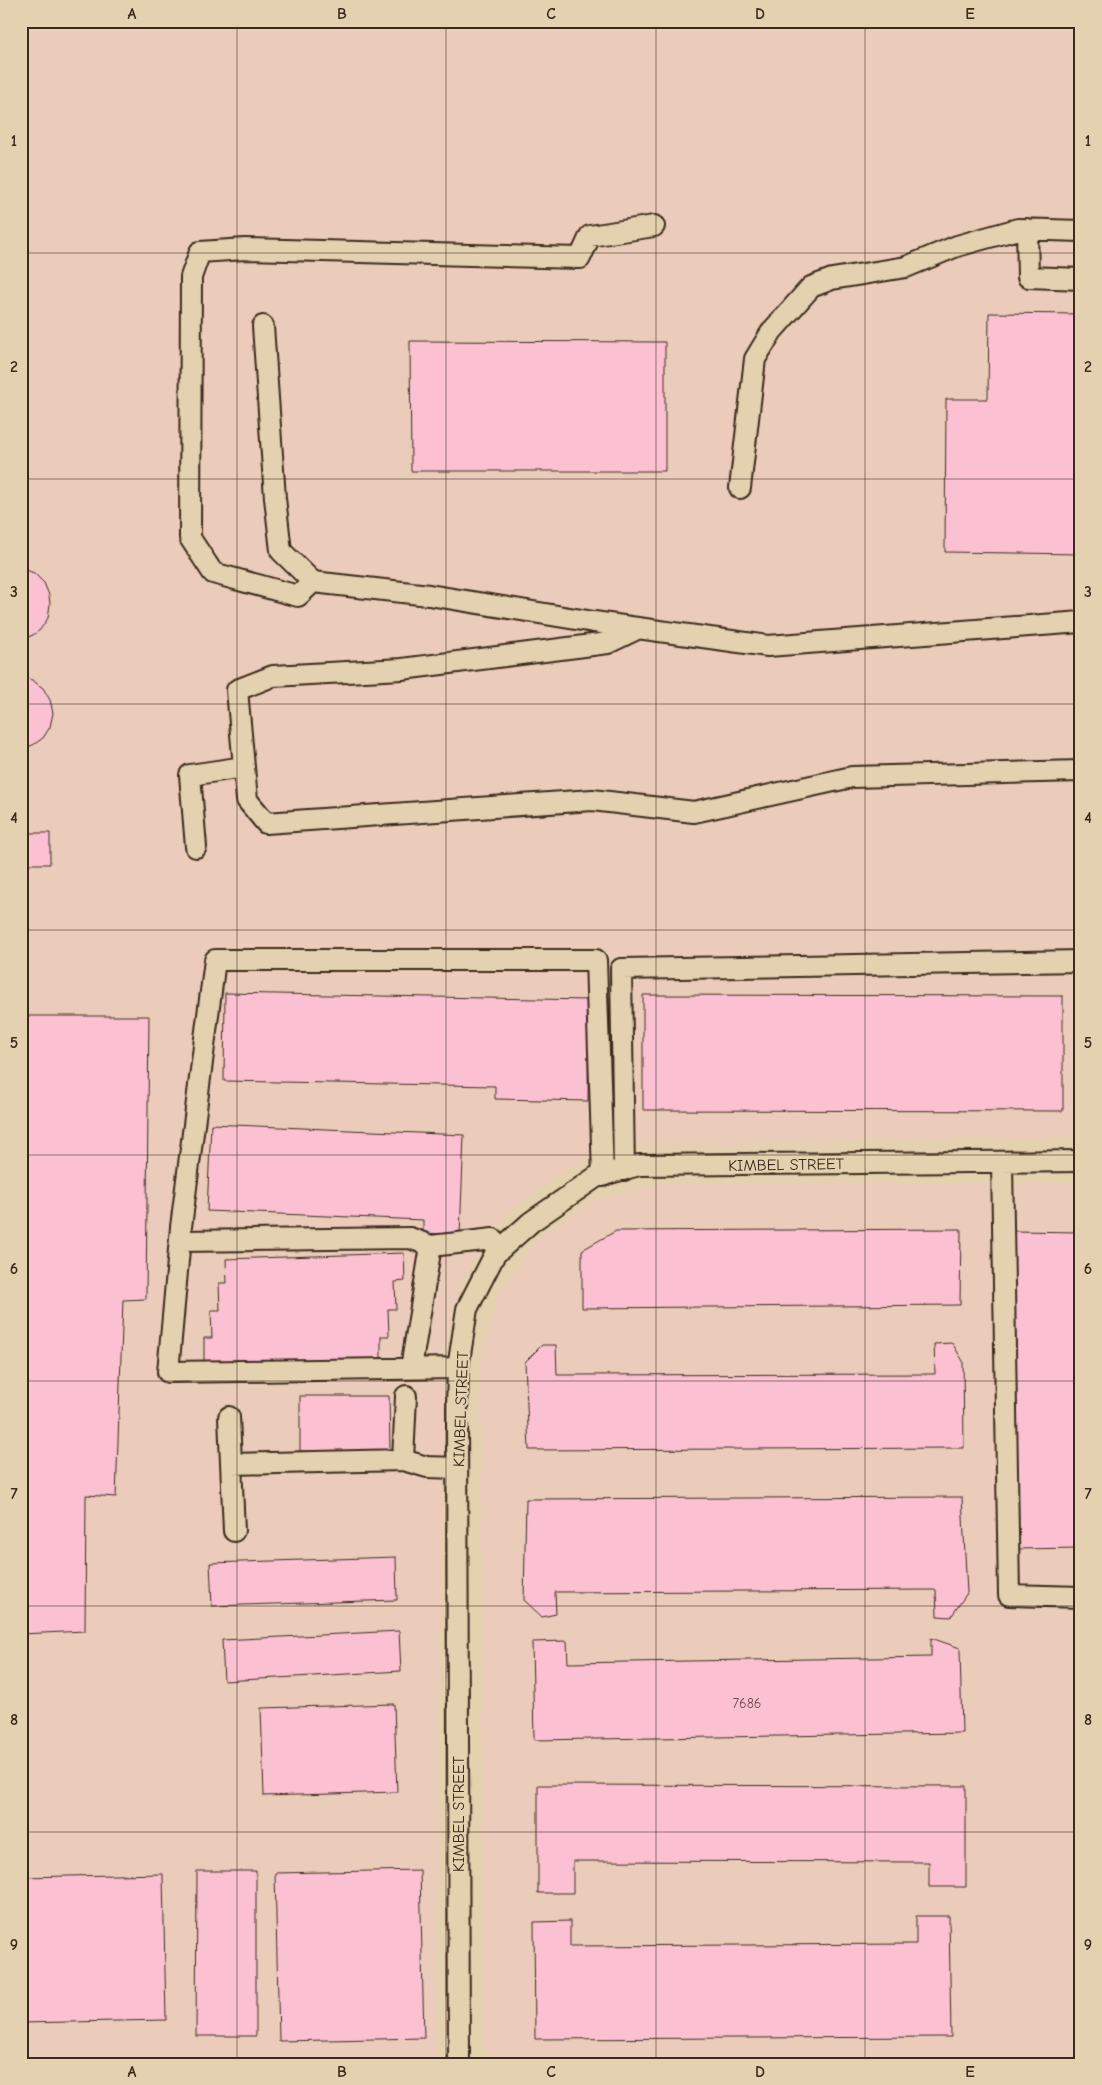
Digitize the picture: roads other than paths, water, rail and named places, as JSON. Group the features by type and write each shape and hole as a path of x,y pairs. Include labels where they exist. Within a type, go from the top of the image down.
{"street":[{"path":"313,582 298,596 213,573 190,538 191,277 200,252 245,249 580,258 590,236 654,226"},
{"path":"740,488 755,359 772,330 811,287 832,279 906,267 957,246 1018,229 1081,231"},
{"path":"1027,229 1028,277 1081,279"},
{"path":"263,326 275,498 281,551 313,582 429,595 768,646 1081,622"},
{"path":"639,628 608,643 402,669 273,676 237,690 247,800 266,822 592,800 694,812 852,777 1081,771"},
{"path":"196,847 190,775 244,767"},
{"path":"458,1368 168,1372 180,1241 215,960 596,960 603,1176"},
{"path":"624,1170 621,969 1081,961"},
{"name":"KIMBEL STREET","path":"459,2064 458,1368 467,1309 494,1254 531,1222 596,1177 639,1165 1081,1161"},
{"path":"1002,1162 1009,1596 1081,1597"},
{"path":"180,1241 410,1238 431,1246 493,1239"},
{"path":"411,1368 431,1246"},
{"path":"403,1460 406,1396"},
{"path":"230,1417 234,1531"},
{"path":"232,1464 403,1460 427,1467 457,1468"}]}
